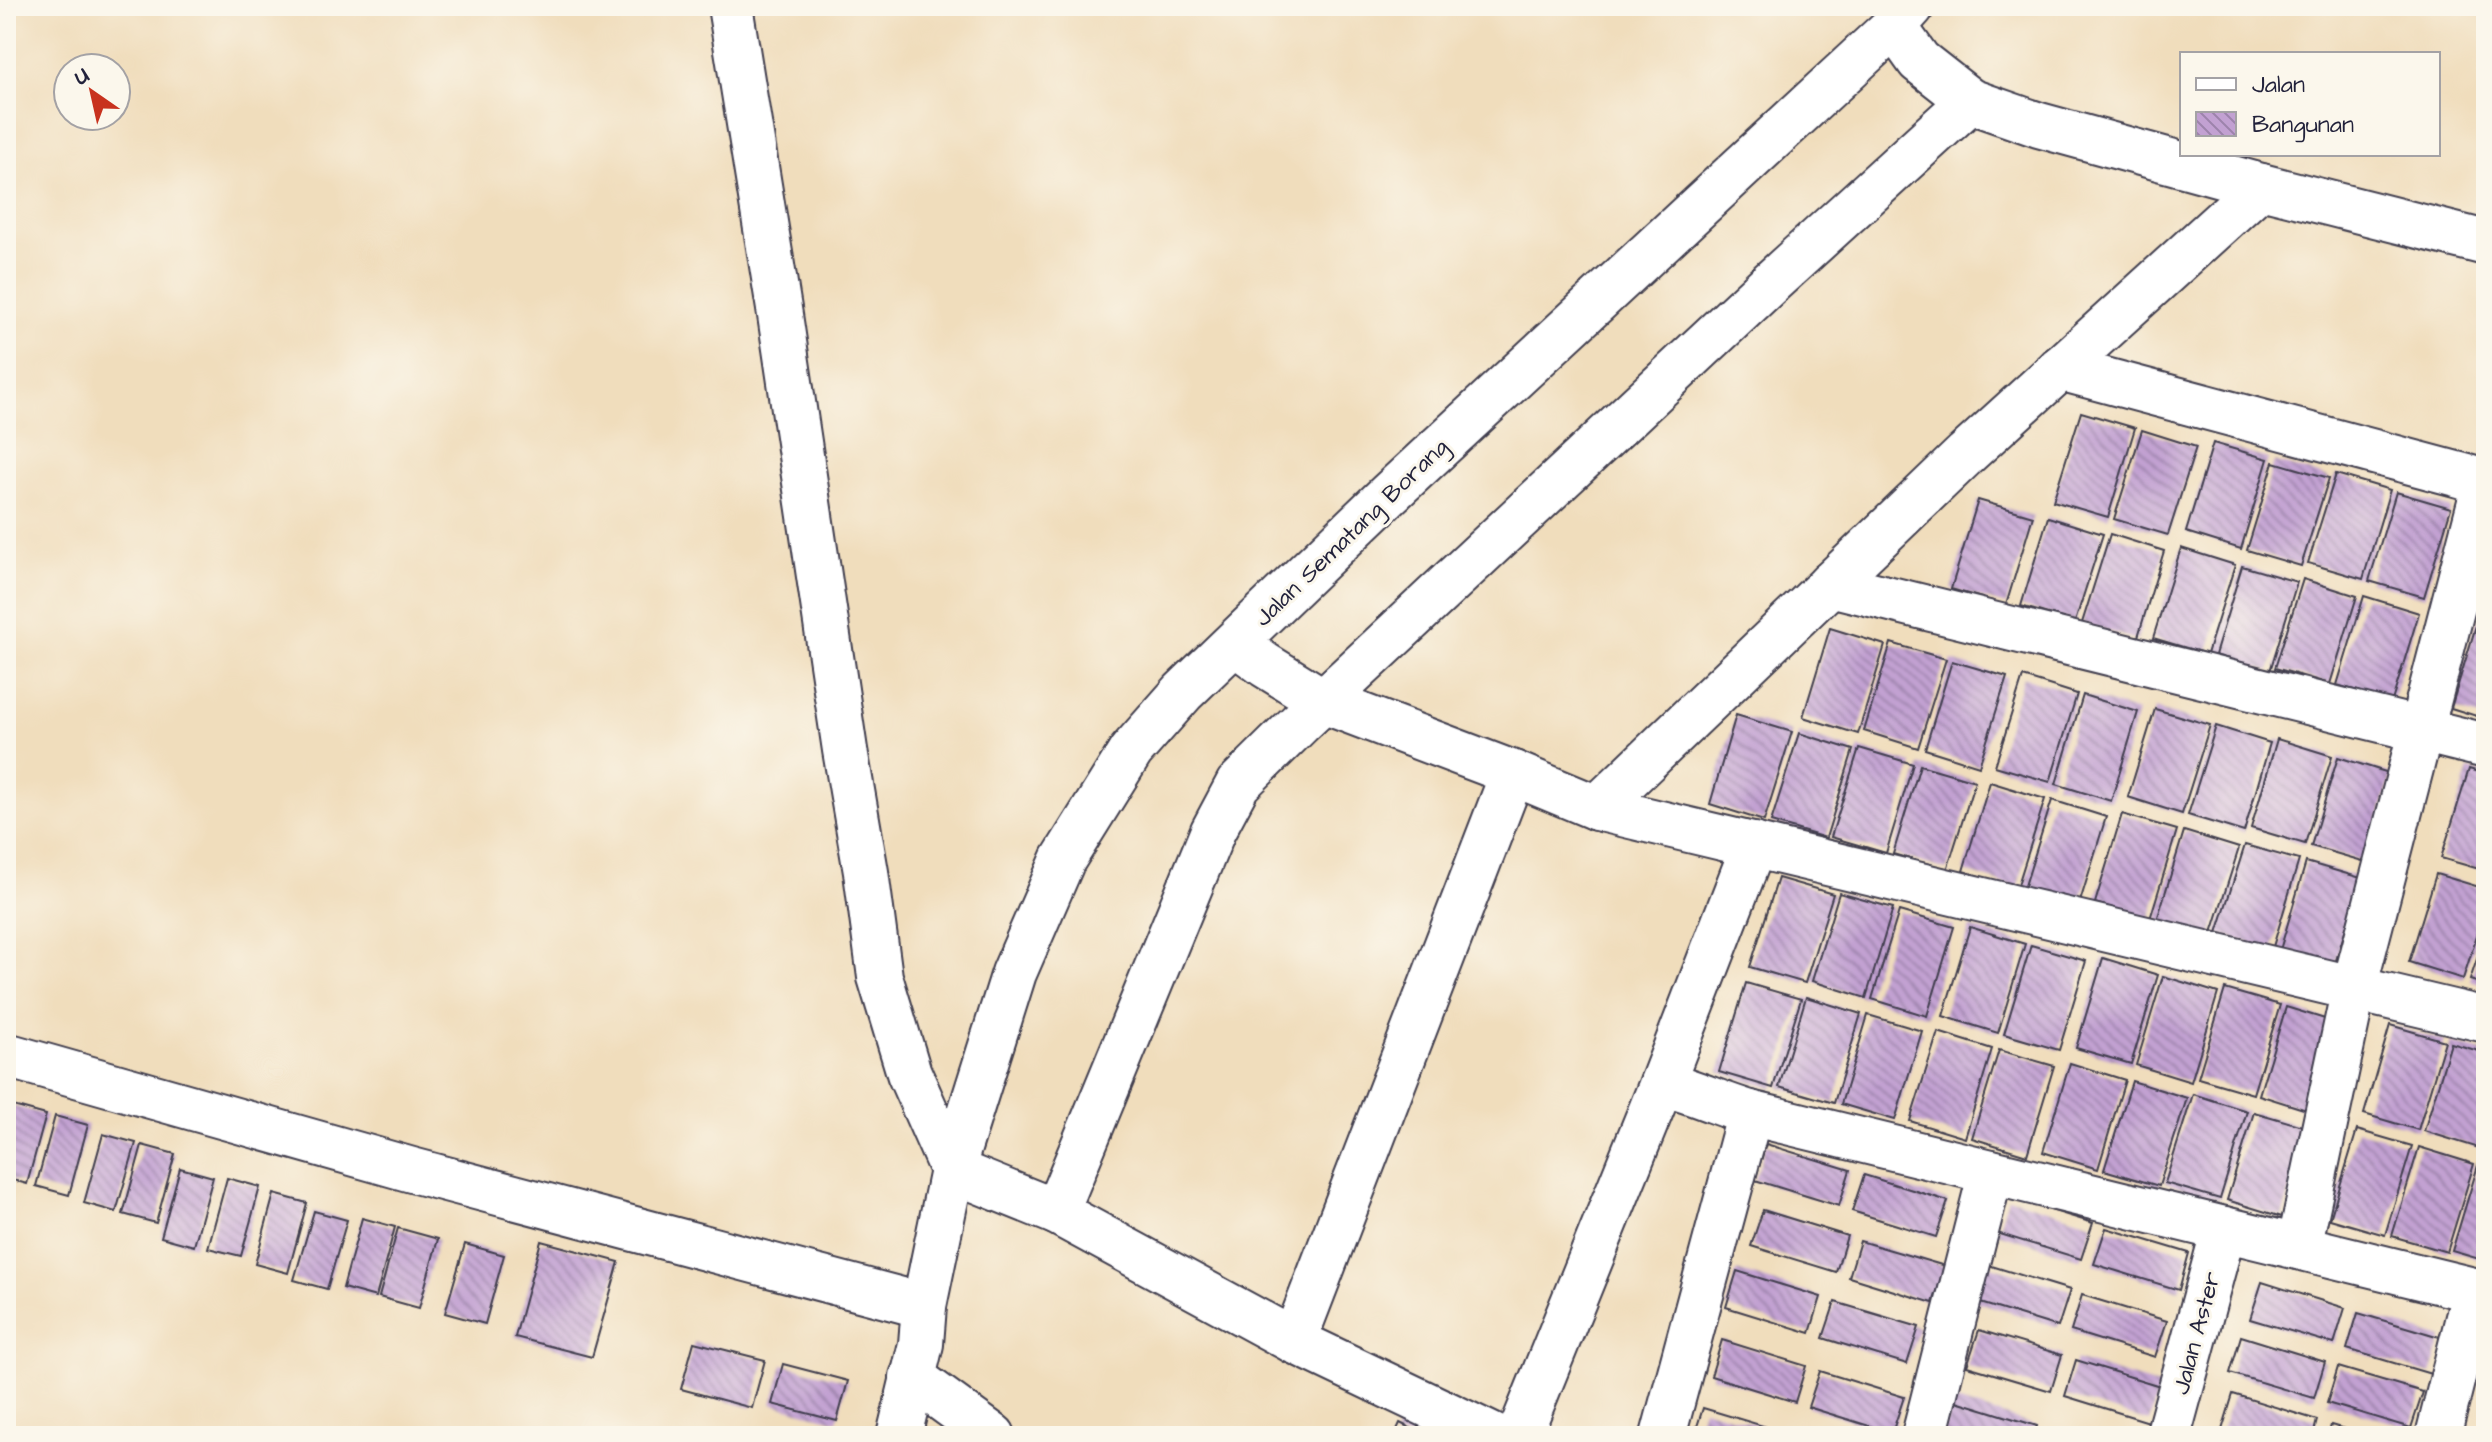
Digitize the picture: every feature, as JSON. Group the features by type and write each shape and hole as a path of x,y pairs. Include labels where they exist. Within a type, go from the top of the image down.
{"street":[{"path":"730,6 880,977 909,1073 952,1170 1056,1212 1294,1341 1493,1436"},
{"path":"1903,16 1919,61 1970,101 2039,125 2486,243"},
{"name":"Jalan Sematang Borang","path":"899,1436 921,1344 924,1306 952,1170 1014,973 1063,860 1131,751 1183,692 1389,494 1903,16"},
{"path":"1056,1212 1213,831 1238,784 1768,285 1970,101"},
{"path":"1597,808 1966,454 2261,186"},
{"path":"2060,368 2486,481 2354,988 2299,1247"},
{"path":"1830,584 2486,746"},
{"path":"1235,643 1323,701 1597,808 2486,1020"},
{"path":"1294,1341 1513,773"},
{"path":"1519,1436 1662,1083 1754,845"},
{"path":"6,1055 412,1170 924,1306"},
{"path":"1662,1083 1750,1113 2480,1291 2438,1436"},
{"path":"1663,1436 1750,1113"},
{"path":"1924,1436 1991,1172"},
{"name":"Jalan Aster","path":"2168,1436 2224,1229"},
{"path":"912,1377 993,1436"}],"building":[{"path":"2081,412 2135,428 2108,517 2053,501"},
{"path":"2142,430 2196,447 2168,535 2114,519"},
{"path":"2213,443 2268,459 2241,549 2186,532"},
{"path":"2274,462 2329,478 2301,566 2247,550"},
{"path":"2336,474 2390,490 2363,579 2308,563"},
{"path":"2396,492 2451,508 2424,597 2369,581"},
{"path":"1978,500 2033,516 2006,605 1951,589"},
{"path":"2048,517 2103,534 2075,622 2021,606"},
{"path":"2110,534 2164,551 2137,640 2082,623"},
{"path":"2181,548 2235,565 2207,654 2153,638"},
{"path":"2242,566 2297,582 2270,671 2215,655"},
{"path":"2303,579 2357,596 2330,684 2275,668"},
{"path":"2364,596 2419,613 2392,701 2337,685"},
{"path":"2478,619 2486,622 2486,719 2451,708"},
{"path":"1830,628 1885,645 1858,734 1803,717"},
{"path":"1891,643 1946,659 1918,748 1864,731"},
{"path":"1952,661 2007,677 1979,766 1925,749"},
{"path":"2023,677 2077,694 2050,782 1995,766"},
{"path":"2083,695 2138,712 2111,801 2056,784"},
{"path":"2155,709 2210,725 2182,814 2128,797"},
{"path":"1736,715 1792,732 1764,821 1710,804"},
{"path":"2216,726 2270,743 2244,832 2188,815"},
{"path":"1799,733 1853,750 1826,838 1771,822"},
{"path":"2277,739 2332,756 2305,844 2251,828"},
{"path":"1859,748 1913,764 1886,853 1831,837"},
{"path":"2338,757 2392,774 2366,862 2311,846"},
{"path":"1920,765 1975,781 1947,870 1893,854"},
{"path":"2469,769 2486,774 2486,871 2441,858"},
{"path":"1990,782 2045,799 2017,888 1963,871"},
{"path":"2052,800 2106,817 2079,905 2024,889"},
{"path":"2122,814 2177,830 2150,919 2095,903"},
{"path":"2184,831 2239,848 2211,936 2157,920"},
{"path":"2245,845 2299,860 2272,950 2217,933"},
{"path":"2306,862 2361,878 2334,967 2280,950"},
{"path":"2436,874 2486,889 2486,907 2463,979 2409,962"},
{"path":"1778,878 1833,894 1805,983 1750,967"},
{"path":"1839,893 1893,908 1866,998 1812,981"},
{"path":"1899,911 1954,927 1927,1016 1872,999"},
{"path":"1970,927 2025,944 1998,1033 1943,1016"},
{"path":"2486,932 2486,985 2470,980"},
{"path":"2031,945 2086,961 2059,1050 2004,1034"},
{"path":"2103,958 2158,975 2131,1064 2076,1048"},
{"path":"2163,976 2218,993 2191,1082 2136,1065"},
{"path":"1746,983 1801,999 1773,1088 1719,1072"},
{"path":"2225,989 2280,1005 2253,1094 2198,1078"},
{"path":"1806,997 1861,1014 1834,1103 1779,1087"},
{"path":"2286,1007 2341,1024 2313,1112 2259,1095"},
{"path":"1868,1015 1922,1031 1895,1120 1841,1104"},
{"path":"2390,1025 2445,1041 2418,1130 2364,1114"},
{"path":"1938,1032 1992,1049 1965,1138 1910,1121"},
{"path":"2451,1043 2486,1053 2486,1124 2479,1148 2424,1131"},
{"path":"1999,1050 2054,1066 2027,1155 1972,1138"},
{"path":"2070,1063 2125,1080 2098,1169 2043,1152"},
{"path":"2132,1081 2187,1098 2159,1186 2104,1170"},
{"path":"2193,1094 2247,1111 2220,1199 2165,1183"},
{"path":"13,1106 46,1115 27,1184 6,1178 6,1132"},
{"path":"2254,1112 2309,1128 2282,1217 2227,1200"},
{"path":"55,1116 88,1125 69,1195 36,1186"},
{"path":"2357,1130 2412,1146 2385,1235 2330,1219"},
{"path":"103,1134 136,1143 116,1212 84,1203"},
{"path":"1766,1144 1850,1170 1839,1206 1755,1180"},
{"path":"142,1145 175,1154 156,1223 123,1214"},
{"path":"2419,1147 2474,1164 2447,1252 2392,1236"},
{"path":"2479,1162 2486,1164 2486,1261 2452,1251"},
{"path":"180,1168 213,1177 194,1246 161,1237"},
{"path":"1864,1175 1948,1201 1936,1237 1852,1211"},
{"path":"227,1178 260,1187 241,1256 208,1248"},
{"path":"274,1194 307,1203 288,1273 255,1264"},
{"path":"2008,1197 2093,1223 2081,1259 1997,1233"},
{"path":"1763,1210 1847,1236 1836,1272 1751,1246"},
{"path":"314,1211 347,1220 327,1289 294,1280"},
{"path":"362,1218 395,1227 376,1297 343,1288"},
{"path":"398,1228 438,1239 419,1308 379,1297"},
{"path":"2106,1228 2189,1253 2179,1290 2094,1264"},
{"path":"541,1241 619,1262 592,1357 515,1337"},
{"path":"1860,1241 1945,1266 1933,1303 1849,1277"},
{"path":"465,1244 504,1255 485,1324 445,1313"},
{"path":"1985,1264 2070,1290 2058,1327 1974,1301"},
{"path":"1737,1271 1821,1297 1810,1333 1726,1307"},
{"path":"2262,1282 2345,1308 2334,1344 2250,1319"},
{"path":"2082,1295 2167,1321 2155,1357 2071,1331"},
{"path":"1835,1302 1919,1327 1907,1364 1823,1338"},
{"path":"2358,1313 2443,1338 2431,1374 2347,1349"},
{"path":"1979,1330 2062,1355 2051,1391 1967,1366"},
{"path":"2241,1336 2325,1362 2314,1398 2230,1373"},
{"path":"1722,1340 1806,1366 1795,1402 1711,1376"},
{"path":"694,1342 765,1360 752,1408 681,1389"},
{"path":"2076,1360 2160,1386 2149,1422 2065,1396"},
{"path":"783,1364 848,1381 837,1421 772,1404"},
{"path":"2338,1367 2423,1392 2411,1428 2327,1403"},
{"path":"1820,1371 1904,1397 1892,1433 1808,1407"},
{"path":"2233,1394 2317,1420 2313,1436 2241,1436 2222,1430"},
{"path":"1953,1400 2037,1426 2034,1436 1942,1436"},
{"path":"1703,1408 1793,1435 1793,1436 1694,1436"},
{"path":"1400,1423 1426,1436 1394,1436"},
{"path":"2331,1425 2365,1435 2365,1436 2328,1436"}]}
